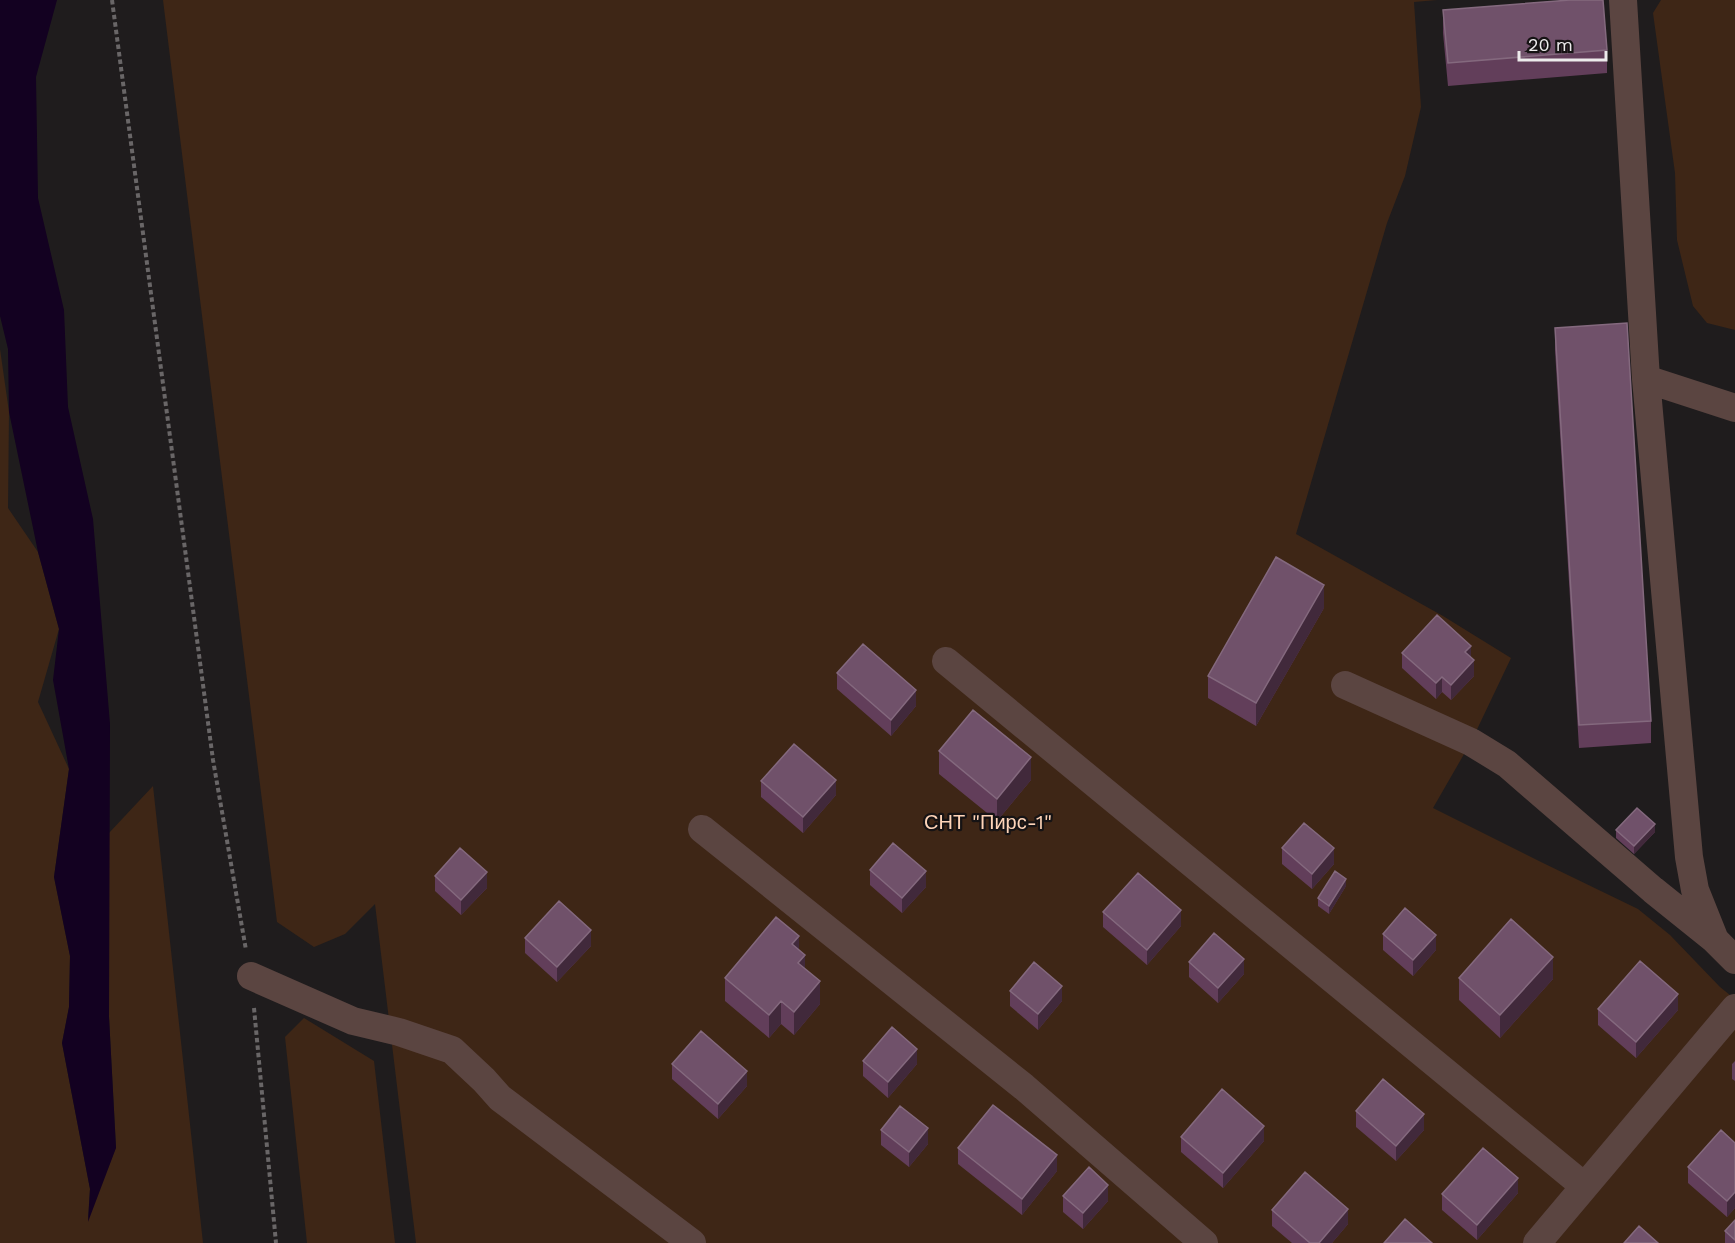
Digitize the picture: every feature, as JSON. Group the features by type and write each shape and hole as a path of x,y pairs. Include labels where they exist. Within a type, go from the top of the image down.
{"lane":[{"path":"1623,0 1646,379 1689,857 1695,890 1715,940"},
{"path":"1646,379 1735,408"},
{"path":"946,661 1584,1186"},
{"path":"1345,685 1471,742 1507,764 1653,890 1715,940 1735,960"},
{"path":"702,829 1024,1087 1204,1243"},
{"path":"251,976 353,1021 399,1032 452,1050 500,1098 692,1243"},
{"path":"1537,1243 1735,1008"}],"path":[{"path":"112,0 213,760 251,976 276,1243"}],"green space":[{"name":"СНТ \"Пирс-1\"","path":"163,0 1437,0 1414,2 1421,107 1405,176 1387,223 1296,534 1443,616 1511,658 1471,742 1433,808 1638,909 1670,935 1720,987 1735,999 1735,1243 416,1243 375,904 345,934 314,947 277,922"},
{"path":"1661,0 1735,0 1735,330 1707,323 1693,306 1677,240 1675,173 1653,13"},
{"path":"0,349 9,412 8,508 38,552 59,629 38,702 69,769 54,877 70,956 69,1007 62,1043 90,1189 88,1219 116,1147 109,1017 109,833 153,786 203,1243 0,1243"},
{"path":"304,1018 374,1061 395,1243 307,1243 285,1037"}],"shaded area":[{"path":"0,0 57,0 36,77 38,198 64,310 68,407 93,519 110,724 109,1017 116,1148 88,1222 90,1189 62,1043 69,1007 70,956 54,877 69,769 53,680 59,629 38,552 9,412 8,349 0,316"}],"building":[{"path":"1570,0 1603,0 1607,50 1448,63 1443,10"},
{"path":"1627,323 1651,721 1579,725 1555,328"},
{"path":"1276,557 1324,585 1256,703 1208,676"},
{"path":"1437,615 1471,646 1465,652 1474,660 1451,685 1442,677 1436,683 1402,653"},
{"path":"863,644 916,690 891,720 837,673"},
{"path":"973,710 1031,757 997,799 939,751"},
{"path":"794,744 836,780 803,817 761,781"},
{"path":"1637,808 1655,824 1634,846 1616,830"},
{"path":"1304,823 1334,848 1312,874 1282,848"},
{"path":"893,843 926,871 902,898 870,870"},
{"path":"460,848 487,872 461,900 435,876"},
{"path":"1335,871 1346,879 1329,906 1318,898"},
{"path":"1138,873 1181,910 1147,950 1103,912"},
{"path":"559,901 591,930 557,967 525,938"},
{"path":"1405,908 1436,935 1413,960 1383,934"},
{"path":"776,917 799,936 792,944 805,955 798,963 820,981 794,1012 781,1001 769,1015 725,978"},
{"path":"1511,919 1553,957 1500,1015 1459,978"},
{"path":"1214,933 1244,959 1218,988 1189,962"},
{"path":"1640,961 1678,994 1636,1042 1598,1009"},
{"path":"1034,962 1062,986 1038,1014 1010,991"},
{"path":"892,1027 917,1049 888,1082 863,1061"},
{"path":"701,1031 747,1071 718,1104 672,1064"},
{"path":"1383,1079 1424,1114 1396,1146 1356,1111"},
{"path":"1222,1089 1264,1126 1223,1173 1181,1137"},
{"path":"993,1105 1057,1155 1022,1199 958,1148"},
{"path":"900,1106 928,1128 909,1152 881,1130"},
{"path":"1721,1130 1735,1143 1735,1192 1727,1201 1688,1167"},
{"path":"1483,1148 1518,1178 1477,1225 1442,1194"},
{"path":"1089,1167 1108,1185 1083,1213 1063,1196"},
{"path":"1305,1172 1348,1209 1319,1243 1310,1243 1272,1210"},
{"path":"1405,1219 1432,1243 1384,1243"},
{"path":"1735,1220 1735,1240 1725,1231"},
{"path":"1639,1226 1658,1243 1624,1243"}]}
